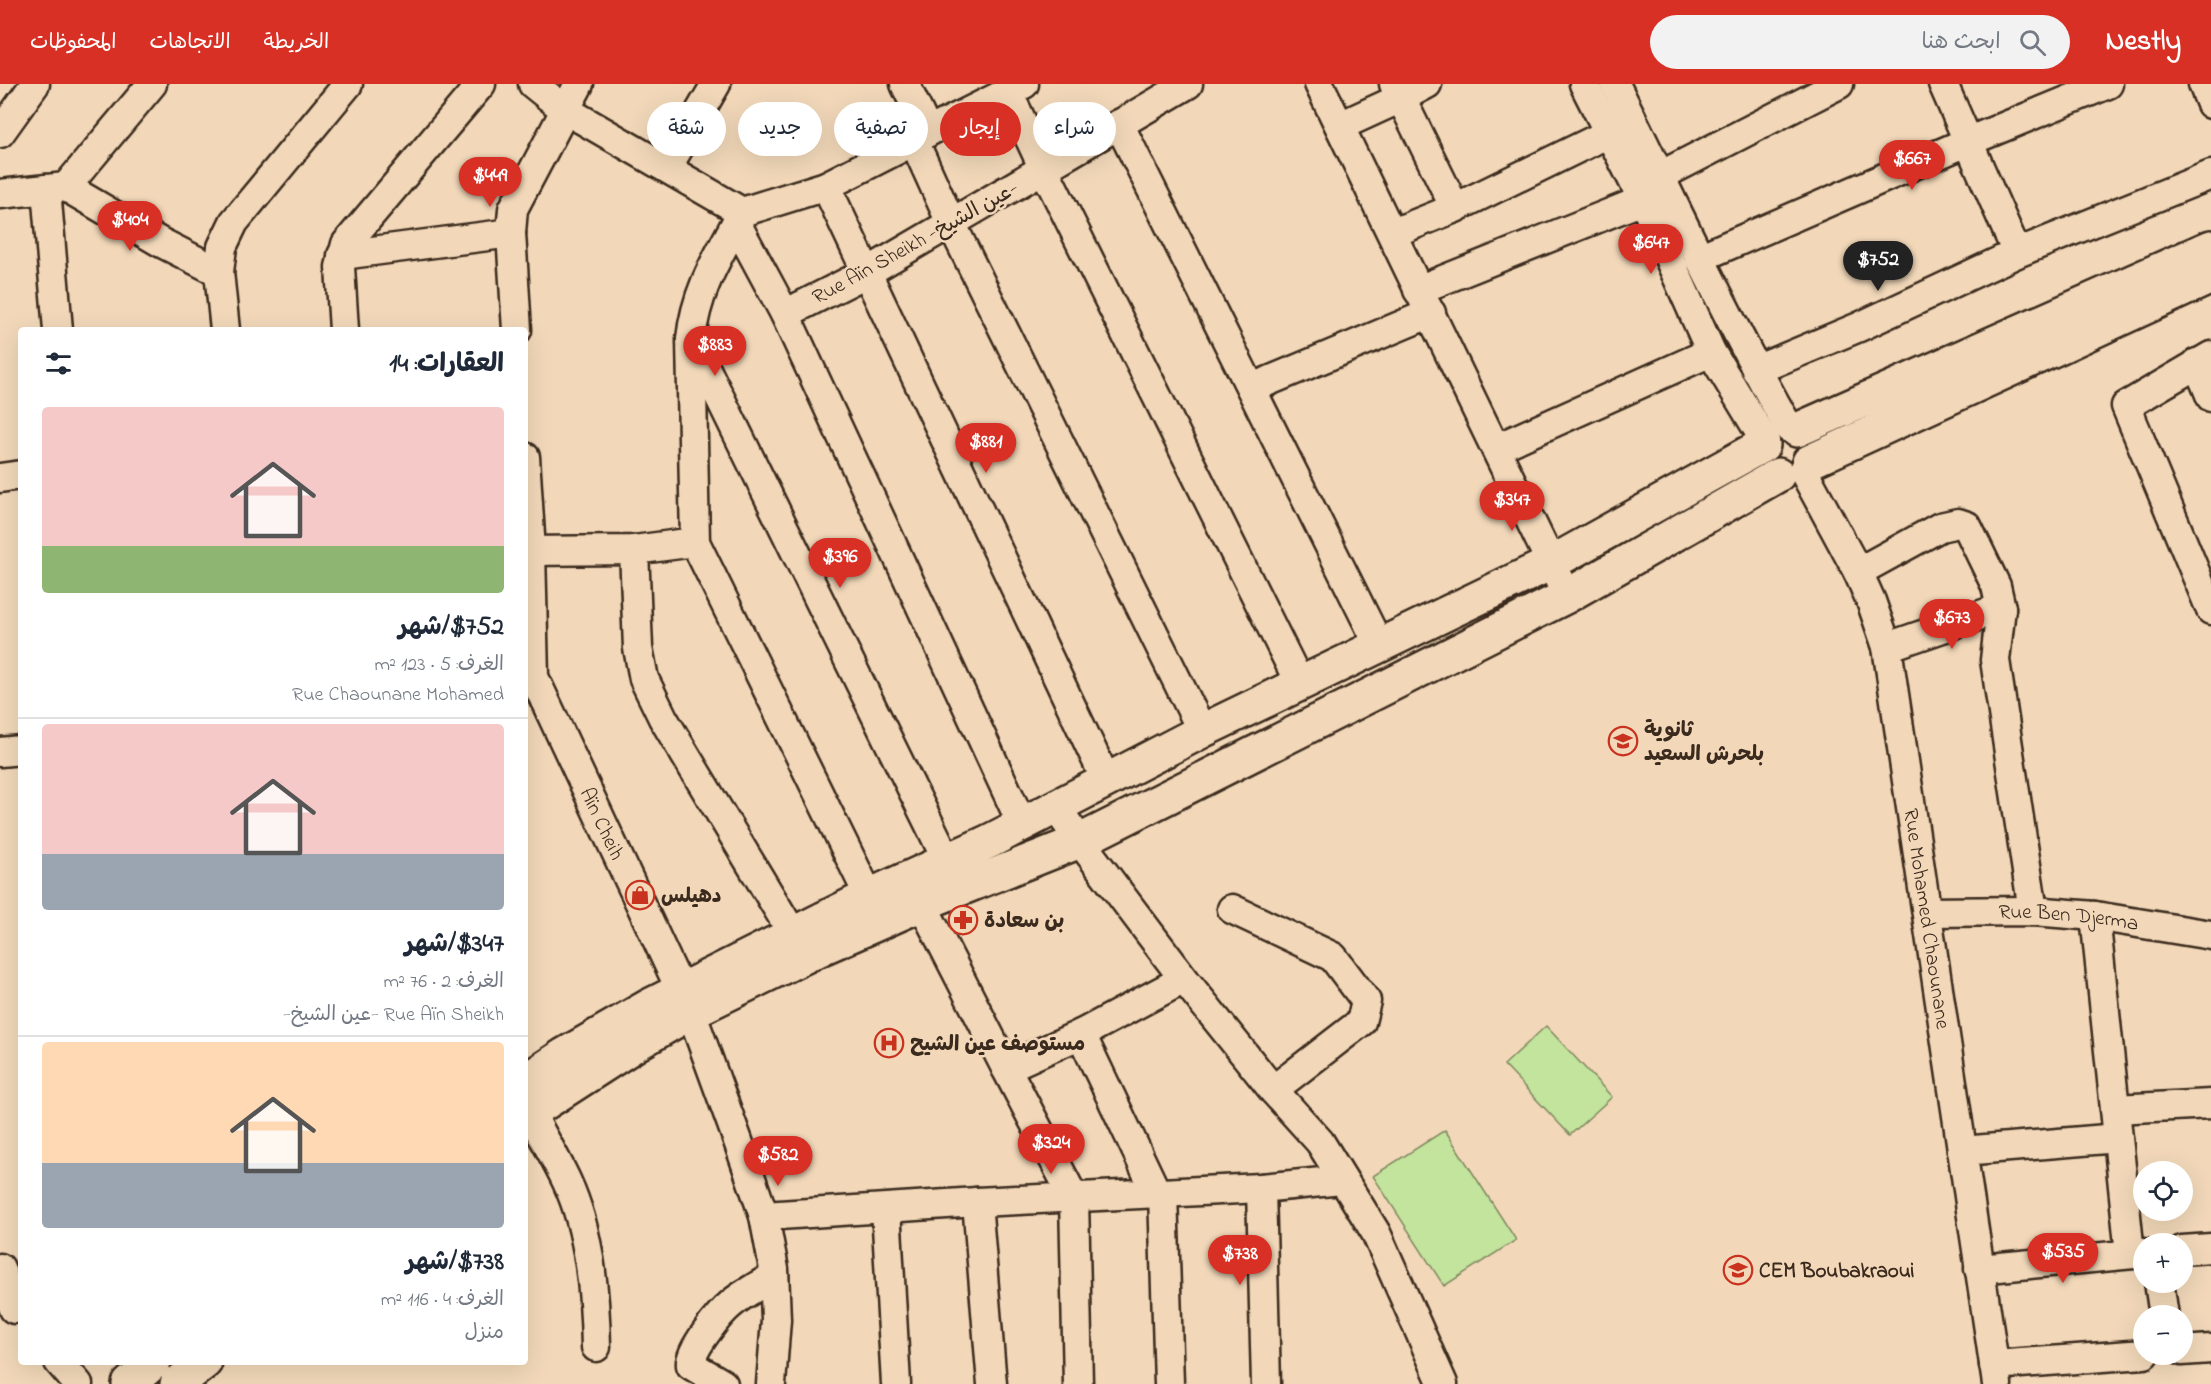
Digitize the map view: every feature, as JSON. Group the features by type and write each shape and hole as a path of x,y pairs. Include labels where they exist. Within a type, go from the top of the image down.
{"main road":[{"path":"528,1114 685,1002 793,934 1022,824 1202,731 1553,562 1779,436 2211,247"},
{"path":"528,1079 564,1055 685,1002 1080,841 1567,596 1797,469 2211,277"},
{"path":"1779,436 1807,438 1810,443 1811,456 1797,469 1767,466 1762,452 1779,436"},
{"path":"177,1384 201,1365"}],"street":[{"path":"0,133 35,84"},
{"path":"58,327 56,188 152,84"},
{"path":"225,327 219,272 222,246 234,222 348,84"},
{"path":"344,327 340,267 346,243 481,84"},
{"path":"533,84 564,109 667,168 739,218 1022,824"},
{"path":"517,327 511,234 513,209 579,84"},
{"path":"667,168 716,84"},
{"path":"905,84 911,102"},
{"name":"Rue Aïn Sheikh -عين الشيخ-","path":"785,314 866,273 1188,84"},
{"path":"1319,84 1553,562 1567,596"},
{"path":"1340,126 1398,91 1427,84"},
{"path":"1584,84 1643,200 1711,352 1779,436"},
{"path":"1615,84 1756,370 1779,436"},
{"path":"1660,176 1839,84"},
{"path":"1943,84 2017,253"},
{"path":"1699,258 1967,142 2108,84"},
{"path":"2203,84 2211,104"},
{"path":"928,132 1016,88 1044,169 1300,684"},
{"path":"1398,91 1455,208"},
{"path":"1119,124 1380,647"},
{"path":"1393,234 1455,208 1609,133"},
{"path":"869,896 695,542 691,339 693,317 706,278 739,218 826,186 883,156"},
{"path":"928,156 951,224 1202,731"},
{"path":"1756,370 1859,327 2017,253 2211,175"},
{"path":"826,186 1106,780"},
{"path":"0,194 56,188 219,272"},
{"path":"1252,388 1425,301 1643,200"},
{"path":"342,255 511,234"},
{"path":"691,339 947,860"},
{"path":"1497,448 1711,352"},
{"path":"2211,397 2204,360 2126,406 2211,610"},
{"name":"Rue Mohamed Chaounane","path":"1797,469 1858,573 1871,600 1887,647 1996,1374"},
{"path":"0,478 18,475"},
{"path":"1858,573 1940,527 1958,523 1967,526 1996,586 2001,608 1995,660 2033,911"},
{"path":"530,679 528,551 634,550 695,542"},
{"path":"634,550 638,648 644,679 663,718 793,934"},
{"path":"1887,647 2001,608"},
{"name":"Aïn Cheih","path":"530,679 685,1002 764,1216 774,1276 776,1320 771,1384"},
{"path":"0,752 18,750"},
{"path":"1056,806 1185,979 1273,1090 1320,1142 1376,1233 1443,1384 1438,1384"},
{"path":"912,909 927,948"},
{"path":"912,909 1006,1068 1074,1198 1078,1384"},
{"path":"1232,909 1332,957 1366,1001 1361,1022 1273,1090"},
{"name":"Rue Ben Djerma","path":"1927,912 2033,911 2095,916 2211,935"},
{"path":"2095,916 2118,1138 2134,1233"},
{"path":"1006,1068 1081,1034 1185,979"},
{"path":"1081,1034 1160,1194 1169,1384"},
{"path":"2115,1109 2211,1104"},
{"path":"528,1114 568,1183 577,1210 587,1250 595,1316 596,1347"},
{"path":"1962,1151 2118,1138"},
{"path":"764,1216 977,1202 1261,1188 1342,1180"},
{"path":"1261,1188 1266,1384"},
{"path":"977,1202 992,1384"},
{"path":"886,1209 896,1384"},
{"path":"2193,1249 2211,1248"},
{"path":"1980,1269 2133,1253"},
{"path":"723,1384 691,1365 692,1354 722,1311 774,1276"},
{"path":"2193,1350 2211,1349"},
{"path":"1996,1374 2133,1355"},
{"path":"62,1365 78,1384"}],"green space":[{"path":"1546,1026 1612,1097 1570,1135 1504,1065"},
{"path":"1445,1130 1516,1240 1444,1286 1373,1176"}],"place":[{"name":"ثانوية بلحرش السعيد","path":"1623,741"},
{"name":"دهيلس","path":"640,895"},
{"name":"بن سعادة","path":"963,920"},
{"name":"مستوصف عين الشيح","path":"889,1043"},
{"name":"CEM Boubakraoui","path":"1738,1270"}]}
